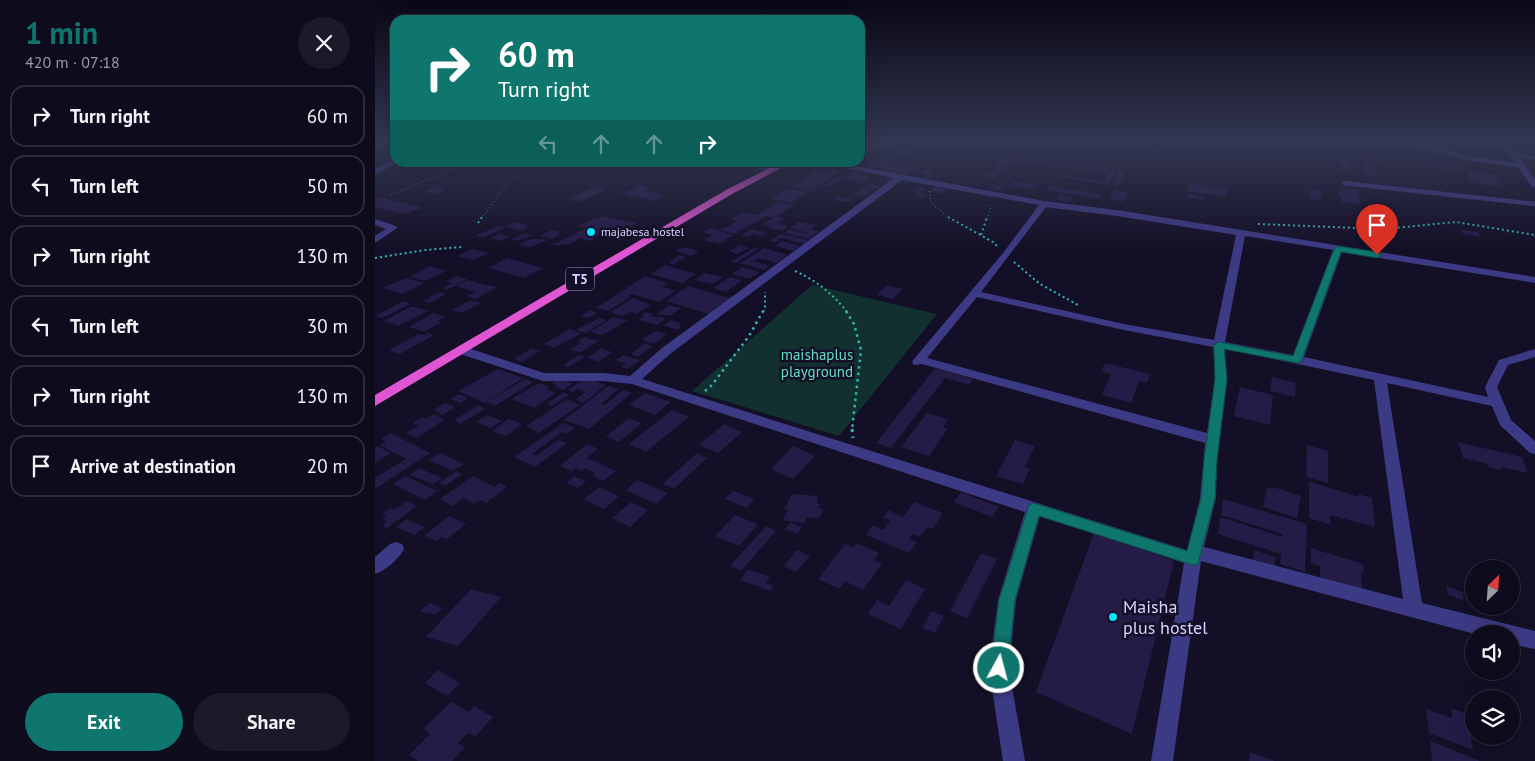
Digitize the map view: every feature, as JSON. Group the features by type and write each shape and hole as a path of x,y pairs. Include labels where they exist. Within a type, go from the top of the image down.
{"highway":[{"name":"T5","path":"375,401 664,230 756,179"}],"street":[{"path":"633,380 666,351 898,179"},
{"path":"903,179 1044,204 1246,228 1338,249 1535,280"},
{"path":"1044,204 975,294 919,361 1213,440"},
{"path":"375,222 392,226 393,228 375,240"},
{"path":"1162,761 1194,556 1208,498 1221,379 1219,345 1246,228"},
{"path":"1297,360 1338,249"},
{"path":"975,294 1124,328 1297,360 1497,403"},
{"path":"461,350 543,377 604,377 633,380 855,452 1194,556 1474,625"},
{"path":"1535,353 1503,363 1491,387 1505,422 1535,450"},
{"path":"1380,377 1383,411 1414,610"},
{"path":"1014,761 999,668 1007,600 1034,508"},
{"path":"375,567 396,550"},
{"path":"1520,636 1535,640"}],"lane":[{"path":"1345,183 1535,204"}],"path":[{"path":"391,195 430,179"},
{"path":"478,224 511,179"},
{"path":"927,182 930,203 947,216 993,242 1040,284 1084,308"},
{"path":"978,192 991,207 981,235"},
{"path":"1246,228 1383,229 1456,222 1535,235"},
{"path":"375,258 425,250 461,247"},
{"path":"782,266 803,274 827,290 845,307 856,333 861,348 852,426 855,452"},
{"path":"692,400 712,385 749,336 765,308 766,293 759,283"}],"green space":[{"name":"maishaplus playground","path":"812,285 937,314 839,436 692,391"}],"building":[{"path":"804,179 830,179 811,191 791,187"},
{"path":"834,179 842,179 827,188 822,186"},
{"path":"845,179 868,179 862,182"},
{"path":"1069,179 1086,179 1103,181 1104,179 1112,179 1109,185"},
{"path":"1115,179 1122,179 1118,186 1112,185"},
{"path":"1469,179 1498,179 1502,187 1470,182"},
{"path":"1013,181 1039,185 1035,190 1009,186"},
{"path":"1190,183 1227,189 1225,197 1186,191"},
{"path":"870,184 879,186 863,197 853,194"},
{"path":"991,184 1004,186 1000,190 988,188"},
{"path":"641,185 651,188 645,191 664,195 654,201 635,196 642,192 633,197 622,194"},
{"path":"1049,186 1101,194 1099,199 1046,190"},
{"path":"435,187 446,190 436,194 425,191"},
{"path":"595,187 606,190 579,202 567,199"},
{"path":"918,187 926,188 919,194 926,195 924,197 914,195 917,193 912,192"},
{"path":"935,187 947,189 942,194 930,191"},
{"path":"1339,187 1358,190 1360,204 1341,202 1341,196 1337,195 1337,191 1340,192"},
{"path":"788,188 807,192 791,203 771,199"},
{"path":"1311,188 1322,190 1320,200 1309,198"},
{"path":"1115,190 1128,193 1123,202 1109,199"},
{"path":"1187,194 1205,197 1205,200 1186,197"},
{"path":"1060,195 1073,197 1070,202 1057,200"},
{"path":"375,196 422,208 403,214 375,207"},
{"path":"840,196 853,199 847,202 834,200"},
{"path":"777,202 794,205 773,218 766,216 734,234 720,230 747,217 737,221 730,219 744,212 757,215"},
{"name":"majabesa hostel","path":"603,216 637,223 618,233 606,230 590,241 580,238 568,245 558,246 550,244 587,228 578,226"},
{"path":"777,216 785,219 776,223 788,226 782,231 768,228 770,226 762,224"},
{"path":"518,222 523,223 519,224 529,225 525,227 528,228 522,231 505,226"},
{"path":"799,222 816,225 811,229 819,231 809,239 784,233 789,229 809,233 789,228"},
{"path":"499,226 505,228 482,238 476,235"},
{"path":"711,228 722,231 718,233 723,232 733,235 720,244 704,240 712,235 703,232"},
{"path":"751,229 767,233 762,236 752,234 747,237 741,236"},
{"path":"551,230 561,232 552,239 540,236"},
{"path":"1462,230 1478,232 1480,237 1463,234"},
{"path":"525,233 532,235 518,241 511,239"},
{"path":"500,234 509,237 500,241 490,238"},
{"path":"781,234 808,240 803,244 781,238 776,242 769,241"},
{"path":"531,239 548,240 530,247 518,245"},
{"path":"782,241 800,246 793,251 775,246"},
{"path":"740,245 749,248 737,254 729,251"},
{"path":"683,247 699,251 691,256 675,251"},
{"path":"755,247 759,249 735,263 730,262"},
{"path":"764,248 788,255 776,263 758,258 753,261 770,266 763,270 740,263"},
{"path":"472,249 489,253 474,260 457,256"},
{"path":"679,255 686,257 673,265 668,263"},
{"path":"507,258 543,268 524,278 489,268"},
{"path":"665,265 696,274 682,283 650,274"},
{"path":"430,266 446,271 425,281 409,277"},
{"path":"742,267 760,272 750,279 732,274"},
{"path":"704,273 723,277 713,284 694,280"},
{"path":"456,276 467,279 447,290 442,289 453,283 446,282"},
{"path":"645,276 668,283 662,287 676,291 659,302 631,294 628,296 631,297 608,311 596,308"},
{"path":"730,277 742,280 726,292 713,288"},
{"path":"406,278 424,283 402,294 382,288"},
{"path":"468,280 497,287 476,299 466,296 475,292 456,286"},
{"path":"887,285 903,289 893,299 877,295"},
{"path":"688,286 730,298 708,314 666,301"},
{"path":"440,292 446,294 430,303 423,301"},
{"path":"633,298 651,305 636,314 632,312 621,316 610,312"},
{"path":"471,300 481,303 462,313 452,310"},
{"path":"403,301 411,304 382,318 375,316"},
{"path":"669,305 681,308 670,316 656,314"},
{"path":"412,306 428,311 398,326 384,321"},
{"path":"590,310 597,313 588,318 581,316"},
{"path":"646,312 653,314 651,316 666,318 657,325 639,320 644,316 641,315"},
{"path":"433,313 446,317 438,321 441,323 424,332 409,327"},
{"path":"613,317 628,320 605,334 599,335 590,332"},
{"path":"599,318 606,320 586,333 576,330"},
{"path":"671,320 682,324 679,326 681,327 677,330 663,325"},
{"path":"569,329 582,333 554,348 544,344"},
{"path":"655,331 667,334 654,344 641,340"},
{"path":"428,333 434,335 400,354 389,350 419,334 424,335"},
{"path":"584,337 598,341 581,352 569,350 581,343 577,341"},
{"path":"645,343 653,346 638,357 631,354"},
{"path":"532,348 540,351 522,362 514,359"},
{"path":"601,348 612,352 598,362 587,358"},
{"path":"579,355 585,357 568,367 563,365"},
{"path":"623,355 640,360 628,369 621,367 626,364 616,360"},
{"path":"1105,363 1150,374 1147,383 1139,381 1131,403 1102,395 1111,374 1101,371"},
{"path":"935,368 973,379 969,385 945,378 891,448 876,443"},
{"path":"498,369 523,378 485,403 458,391"},
{"path":"1272,377 1296,383 1295,397 1270,391"},
{"path":"585,378 606,385 583,403 575,400 585,392 577,389 573,392 568,390"},
{"path":"525,379 533,382 495,406 487,402"},
{"path":"558,379 573,383 564,390 555,387 557,385 551,384"},
{"path":"539,383 549,387 546,389 556,393 534,408 511,399"},
{"path":"608,386 619,389 601,404 605,405 623,390 632,393 589,429 564,420"},
{"path":"1240,387 1273,395 1270,425 1234,416"},
{"path":"564,392 569,395 552,406 546,404"},
{"path":"645,393 671,402 655,415 629,405"},
{"path":"459,394 468,398 460,403 451,399"},
{"path":"567,399 580,405 539,433 526,426"},
{"path":"445,403 455,407 443,415 433,410"},
{"path":"479,405 485,409 460,424 454,420"},
{"path":"672,410 689,417 646,452 629,444"},
{"path":"927,413 948,419 943,427 948,428 929,456 901,447"},
{"path":"434,414 445,420 416,438 406,433 419,426 413,423 422,417 426,419"},
{"path":"487,415 502,421 491,428 476,422"},
{"path":"629,418 642,423 619,442 606,436"},
{"path":"508,419 522,424 506,436 492,431"},
{"path":"563,423 575,428 566,434 562,432 532,454 536,456 558,440 567,443 535,467 514,457"},
{"path":"724,424 742,432 718,453 699,445"},
{"path":"391,433 430,453 375,489 375,478 406,459 380,445 386,442 381,439"},
{"path":"1015,440 1035,446 1025,467 1030,468 1023,484 996,476"},
{"path":"1458,442 1522,457 1528,473 1501,467 1502,470 1489,467 1488,464 1463,458"},
{"path":"587,444 598,449 587,458 616,471 603,481 592,476 595,473 585,468 582,471 575,468 572,471 560,466"},
{"path":"1307,445 1328,451 1328,483 1306,477"},
{"path":"377,446 391,453 375,463 375,447"},
{"path":"793,446 815,456 793,479 771,469"},
{"path":"440,453 464,464 453,471 429,460"},
{"path":"697,453 707,458 674,489 662,484"},
{"path":"419,468 442,478 433,484 410,475"},
{"path":"456,471 462,474 445,486 439,483"},
{"path":"405,476 437,491 425,500 393,484"},
{"path":"473,476 494,487 500,483 507,487 486,503 480,500 474,504 463,498 453,506 440,499"},
{"path":"574,476 586,481 578,488 566,483"},
{"path":"637,480 668,493 656,504 626,490"},
{"path":"1309,481 1358,497 1358,494 1372,498 1375,527 1330,515 1331,525 1309,518"},
{"path":"599,487 619,496 604,509 584,499"},
{"path":"1267,487 1272,489 1273,487 1301,496 1297,518 1263,507"},
{"path":"733,491 754,499 747,508 725,499"},
{"path":"961,492 999,507 992,517 954,502"},
{"path":"792,494 818,496 817,504 820,504 818,508 823,509 819,519 807,517 804,523 783,520 788,510 784,509"},
{"path":"1223,499 1307,524 1305,572 1280,564 1281,554 1218,534 1220,517 1283,537 1283,534 1221,515"},
{"path":"407,501 417,506 387,528 382,525 387,521 382,519 386,516 382,514 391,508 394,510"},
{"path":"631,502 648,510 630,527 612,518"},
{"path":"914,502 943,513 933,529 927,527 920,537 912,534 909,539 917,542 909,553 866,535 873,525 883,530 890,520 883,518 888,510 903,517"},
{"path":"735,515 758,524 739,546 715,536"},
{"path":"449,516 466,524 447,539 442,537 436,541 424,536"},
{"path":"406,519 425,527 414,535 396,527"},
{"path":"790,522 802,527 797,534 785,529"},
{"path":"766,526 776,531 741,571 730,566"},
{"path":"1094,533 1174,561 1132,734 1036,692"},
{"path":"856,543 879,553 874,560 882,564 863,590 845,581 839,589 818,579 845,544 853,547"},
{"path":"1311,548 1363,564 1364,571 1361,571 1362,591 1320,577 1320,566 1311,563"},
{"path":"797,550 810,556 796,572 784,566"},
{"path":"1254,550 1275,557 1275,567 1253,560"},
{"path":"981,553 997,559 967,618 950,611"},
{"path":"748,569 770,577 765,583 774,586 770,591 740,580"},
{"path":"906,580 925,589 901,629 868,614 877,600 889,606"},
{"path":"1446,586 1463,592 1464,601 1448,595"},
{"path":"471,589 501,597 458,646 426,637"},
{"path":"430,603 442,609 435,615 420,611"},
{"path":"931,611 944,616 935,633 922,628"},
{"path":"438,670 460,683 447,696 425,683"},
{"path":"451,702 469,712 474,706 493,717 475,737 468,733 458,743 465,747 452,761 418,761 409,755 430,734 423,729"},
{"path":"1451,708 1465,713 1465,745 1472,745 1473,750 1429,733 1426,709 1452,718"},
{"path":"1430,741 1480,761 1432,761"},
{"path":"1250,752 1275,761 1249,761"}],"place":[{"name":"majabesa hostel","path":"591,232"},
{"name":"Maisha plus hostel","path":"1113,617"}],"route":[{"path":"999,668 1007,600 1034,508 1193,559 1208,498 1210,460 1221,379 1219,345 1297,360 1338,249 1377,255"}]}
